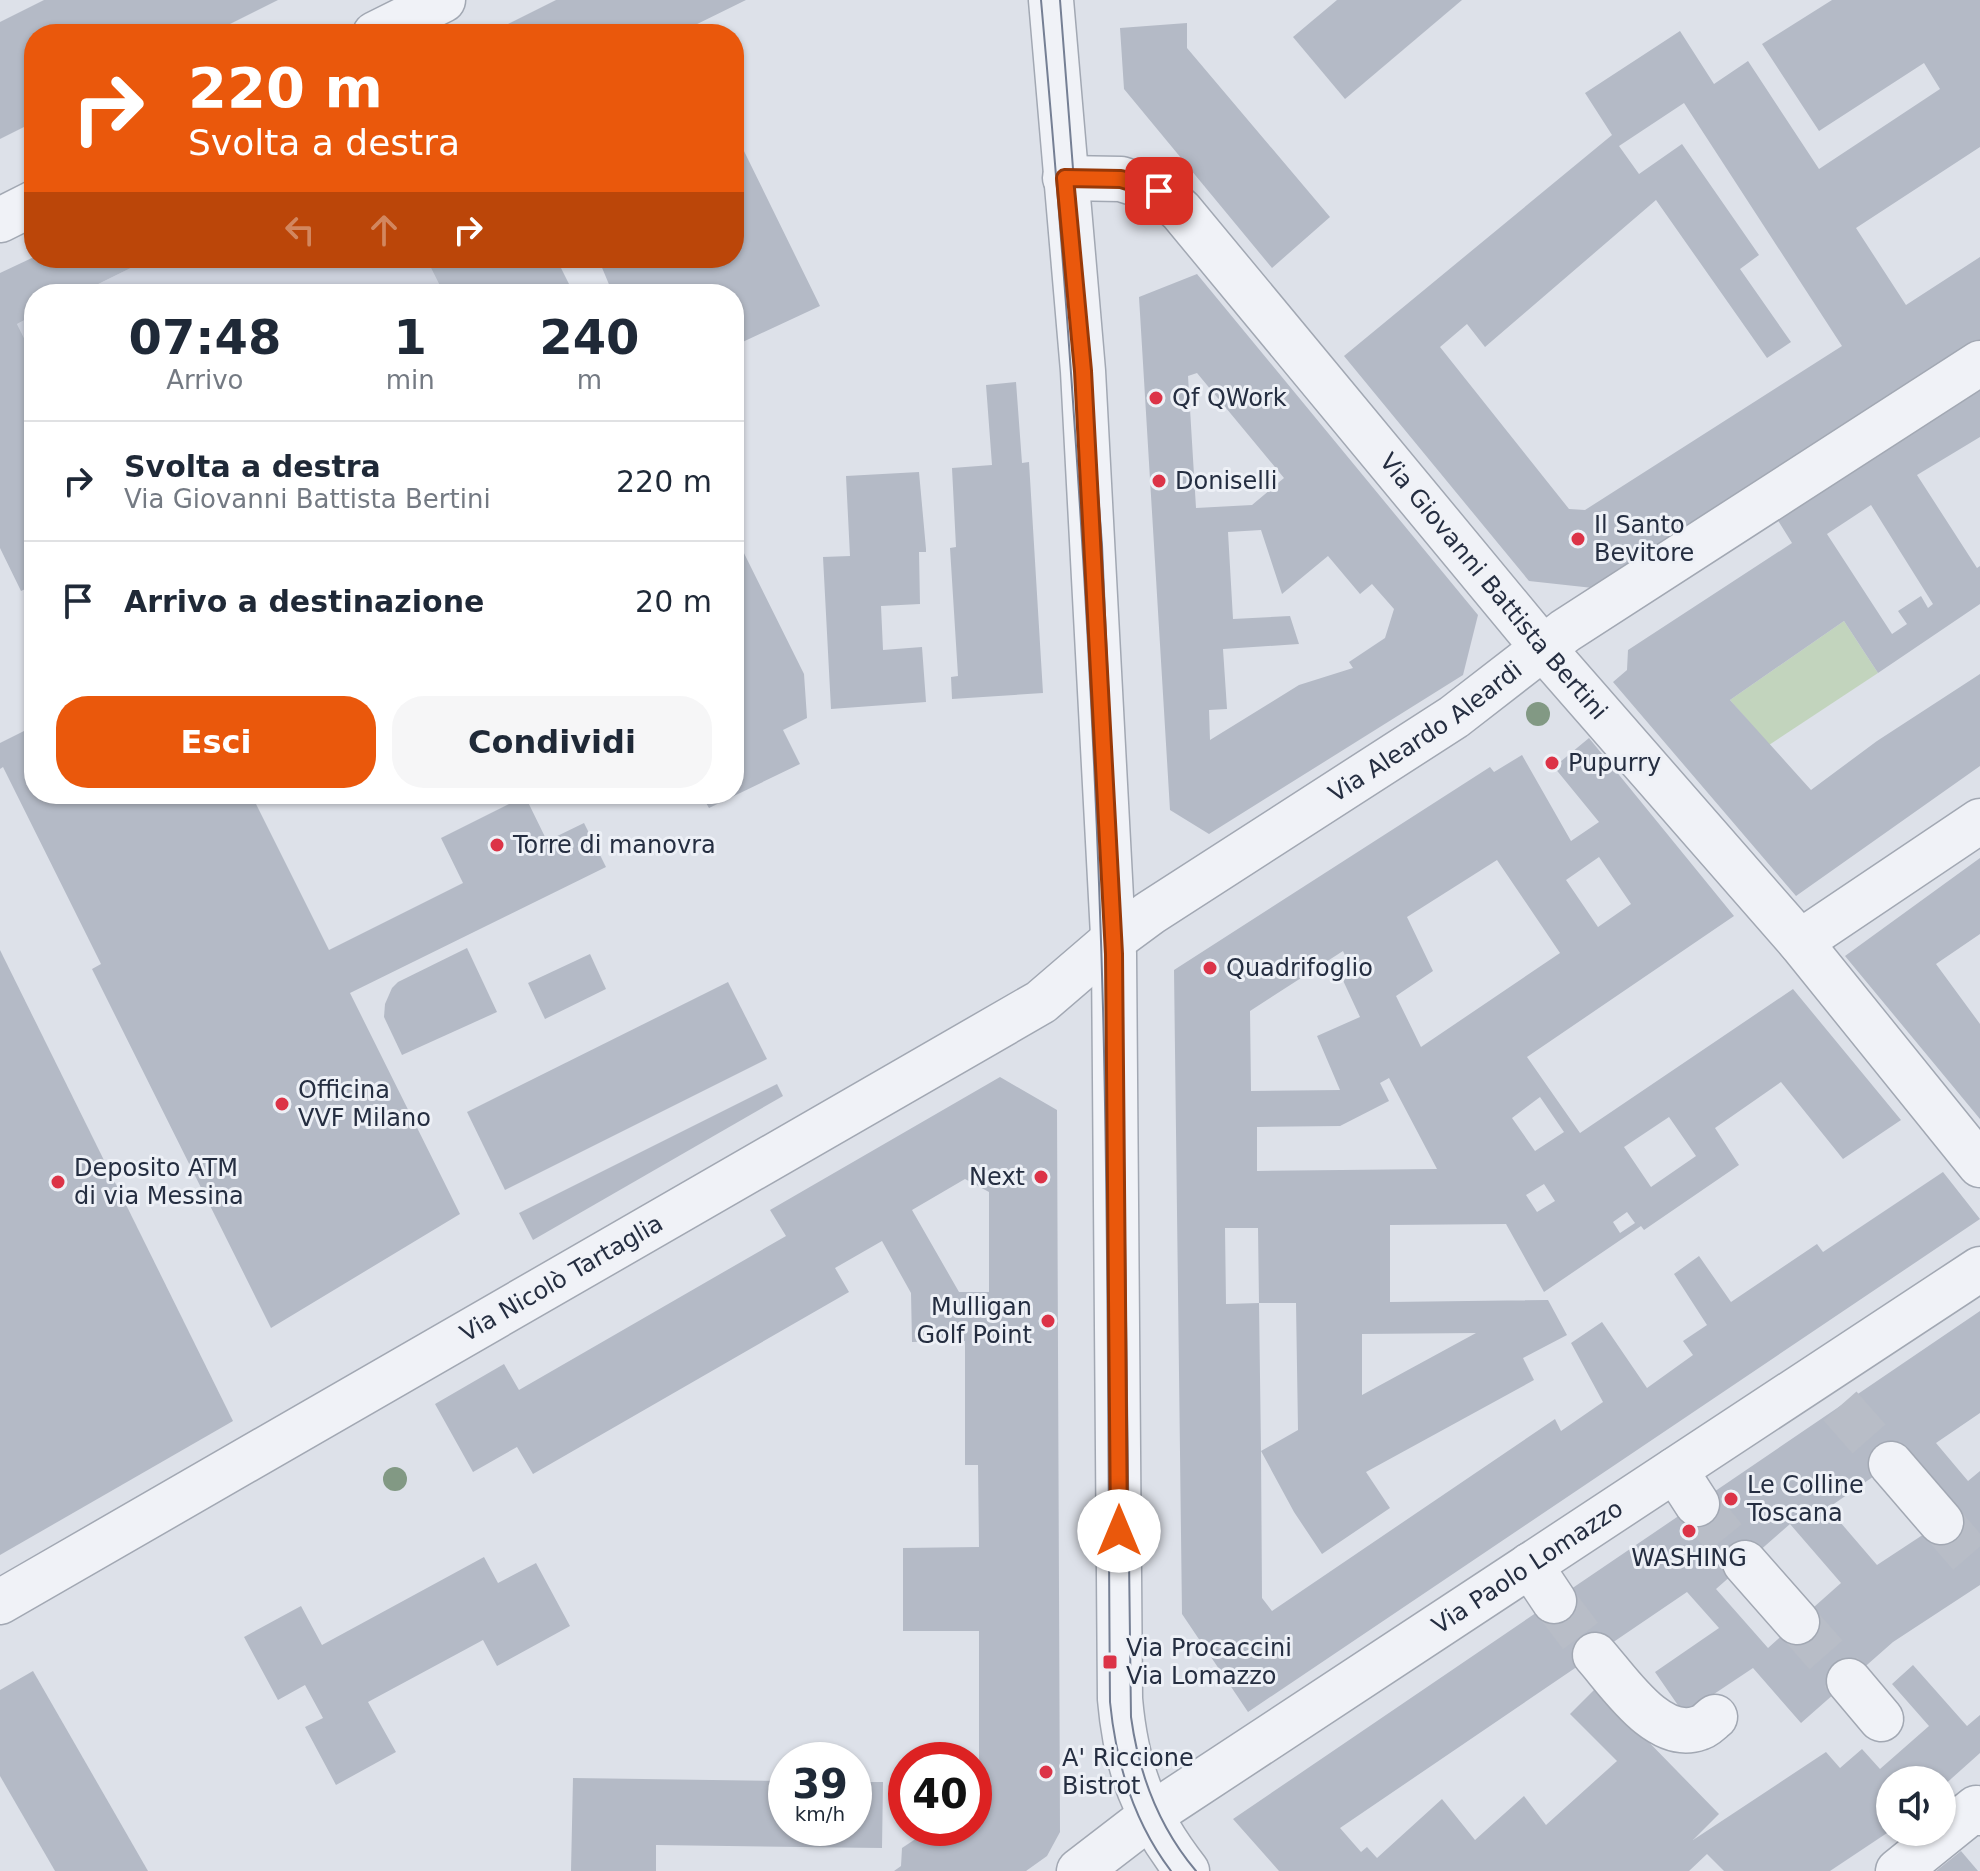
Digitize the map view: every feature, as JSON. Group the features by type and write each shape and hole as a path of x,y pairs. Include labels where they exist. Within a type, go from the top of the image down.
{"street":[{"path":"395,24 443,0"},
{"path":"1051,0 1083,371 1115,985 1120,1699 1124,1741 1136,1784 1163,1841 1187,1871"},
{"name":"Via Giovanni Battista Bertini","path":"1065,178 1121,179 1159,191 1181,211 1543,648 1800,942 1980,1165"},
{"path":"0,220 24,208"},
{"name":"Via Aleardo Aleardi","path":"1112,941 1454,717 1565,631 1980,363"},
{"path":"1800,942 1980,821"},
{"name":"Via Nicolò Tartaglia","path":"0,1602 1041,1002 1112,941"},
{"name":"Via Paolo Lomazzo","path":"1079,1871 1150,1816 1530,1565 1686,1487 1830,1390 1980,1269"},
{"path":"1891,1464 1941,1522"},
{"path":"1745,1563 1797,1622"},
{"path":"1530,1565 1554,1601"},
{"path":"1595,1655 1655,1721 1674,1730 1699,1729 1715,1717"},
{"path":"1849,1681 1881,1719"},
{"path":"1898,1871 1976,1808 1980,1813"}],"shaded area":[{"path":"131,268 431,268 439,284 98,284"},
{"path":"24,320 24,338 17,324"}],"green space":[{"path":"1844,621 1878,673 1769,745 1730,700"}],"building":[{"path":"44,0 278,0 230,24 24,24 24,127 0,139 0,22"},
{"path":"556,0 746,0 697,24 508,24"},
{"path":"1337,0 1462,0 1345,99 1293,37"},
{"path":"1832,0 1980,0 1980,147 1856,228 1906,305 1980,257 1980,340 1593,588 1529,581 1344,356 1612,135 1585,93 1680,31 1714,84 1748,61 1819,169 1940,89 1924,63 1819,131 1762,44","holes":["1684,103 1842,346 1585,510 1569,509 1440,347 1467,324 1485,347 1656,200 1767,358 1791,342 1740,269 1759,255 1682,144 1639,174 1619,146"]},
{"path":"1187,23 1187,48 1330,217 1272,268 1124,89 1120,28"},
{"path":"744,151 820,306 744,341 744,284 609,284 602,268 744,268"},
{"path":"24,262 24,268 131,268 98,284 24,284 24,320 17,324 24,338 24,590 21,591 0,548 0,273"},
{"path":"431,268 561,268 569,284 439,284"},
{"path":"1197,274 1478,615 1463,675 1209,834 1170,810 1139,297","holes":["1197,373 1284,478 1252,505 1196,508 1188,376","1261,530 1282,594 1328,556 1360,594 1372,584 1394,609 1385,638 1349,662 1353,668 1299,685 1210,740 1209,710 1227,709 1223,649 1299,644 1290,616 1233,619 1228,532"]},
{"path":"1016,382 1022,463 1029,462 1043,693 952,699 951,677 958,676 950,548 956,547 952,468 992,465 986,385"},
{"path":"1980,385 1980,437 1917,475 1977,568 1980,566 1980,604 1878,673 1844,621 1730,700 1811,790 1877,741 1980,674 1980,766 1796,896 1613,682 1627,670 1628,650 1792,543 1777,519","holes":["1871,505 1933,604 1928,608 1921,596 1898,611 1907,624 1892,634 1827,534"]},
{"path":"919,472 926,549 926,552 919,552 920,604 881,606 883,650 922,647 926,702 831,709 823,557 850,556 846,476"},
{"path":"744,553 804,674 807,718 783,730 800,764 744,791"},
{"name":"Officina VVF Milano","path":"24,731 24,804 256,804 329,950 463,883 441,838 509,804 529,804 547,841 584,823 606,867 350,993 460,1214 271,1328 92,969 101,964 3,767 0,769 0,743"},
{"path":"1589,738 1734,916 1527,1057 1580,1133 1793,989 1901,1120 1843,1159 1781,1082 1715,1128 1739,1165 1644,1230 1641,1226 1544,1292 1506,1224 1390,1225 1390,1302 1548,1300 1567,1335 1523,1358 1534,1380 1366,1472 1390,1508 1322,1554 1294,1512 1261,1451 1262,1598 1272,1611 1555,1419 1561,1431 1603,1402 1571,1343 1602,1322 1647,1388 1693,1355 1683,1341 1707,1325 1674,1274 1699,1256 1731,1302 1817,1244 1823,1252 1943,1172 1980,1219 1248,1712 1182,1614 1174,970 1490,767 1494,772 1522,755 1571,841 1599,822 1554,767","holes":["1599,857 1631,904 1598,927 1566,880","1497,860 1560,953 1421,1047 1396,996 1433,971 1407,917","1343,951 1351,968 1340,974 1360,1017 1317,1036 1340,1090 1251,1091 1250,1011","1389,1078 1437,1169 1257,1171 1257,1127 1340,1126 1389,1101 1380,1083","1540,1097 1564,1132 1535,1151 1512,1118","1669,1117 1696,1156 1651,1187 1624,1147","1544,1184 1555,1201 1537,1212 1526,1195","1627,1212 1635,1223 1620,1233 1613,1222","1225,1228 1258,1228 1259,1303 1226,1304","1259,1303 1296,1303 1298,1430 1261,1451","1476,1333 1362,1395 1362,1334"]},
{"path":"1980,858 1980,934 1936,964 1980,1024 1980,1119 1845,956"},
{"path":"467,948 497,1012 402,1055 384,1017 385,1004 392,988 398,982"},
{"name":"Deposito ATM di via Messina","path":"0,950 233,1421 0,1555"},
{"path":"590,954 606,989 545,1019 528,983"},
{"path":"728,982 767,1059 505,1190 467,1112"},
{"path":"1000,1077 1057,1110 1060,1832 1047,1856 1026,1871 894,1871 901,1866 902,1848 905,1846 992,1846 992,1742 979,1742 979,1631 903,1631 903,1548 979,1547 978,1465 965,1465 965,1341 912,1342 911,1293 882,1241 835,1268 849,1292 533,1474 517,1447 473,1472 435,1404 504,1364 519,1390 786,1236 770,1210","holes":["965,1179 989,1192 989,1292 959,1292 912,1210"]},
{"path":"777,1084 783,1096 533,1240 519,1213"},
{"path":"1980,1311 1980,1413 1936,1443 1968,1481 1980,1471 1980,1585 1893,1642 1801,1723 1753,1668 1684,1714 1655,1672 1719,1628 1687,1592 1340,1828 1361,1852 1367,1847 1377,1858 1442,1799 1475,1840 1524,1796 1546,1825 1617,1761 1570,1714 1596,1688 1719,1814 1693,1840 1826,1752 1840,1768 1862,1749 1877,1766 1876,1840 1830,1871 1724,1871 1707,1854 1689,1871 1279,1871 1233,1819","holes":["1903,1456 1953,1515 1877,1565 1828,1508","1790,1524 1841,1583 1768,1648 1716,1589"]},
{"path":"484,1557 498,1583 536,1563 570,1626 497,1666 483,1640 368,1702 396,1752 336,1785 305,1727 323,1718 305,1685 278,1700 244,1637 301,1606 322,1645"},
{"path":"1913,1665 1967,1726 1980,1715 1980,1753 1956,1774 1956,1766 1883,1766 1929,1726 1892,1684"},
{"path":"33,1671 148,1871 55,1871 0,1776 0,1690"},
{"path":"573,1778 768,1781 768,1846 872,1846 872,1782 883,1782 882,1848 656,1845 656,1871 571,1871"},
{"path":"1961,1851 1978,1871 1936,1871"}],"tunnel":[{"path":"1840,1406 1891,1464"},
{"path":"1697,1504 1745,1563"},
{"path":"1941,1522 1980,1567"},
{"path":"1554,1601 1595,1655"},
{"path":"1797,1622 1849,1681"}],"tram line":[{"path":"1041,0 1080,504 1094,756 1106,1181 1110,1702 1128,1791 1146,1832 1171,1871"},
{"path":"1060,0 1102,545 1116,869 1124,1161 1131,1717 1139,1759 1152,1799 1171,1836 1196,1871"}],"place":[{"name":"Qf QWork","path":"1156,398"},
{"name":"Doniselli","path":"1159,481"},
{"name":"Il Santo Bevitore","path":"1578,539"},
{"name":"Pupurry","path":"1552,763"},
{"name":"Torre di manovra","path":"497,845"},
{"name":"Quadrifoglio","path":"1210,968"},
{"name":"Officina VVF Milano","path":"282,1104"},
{"name":"Next","path":"1041,1177"},
{"name":"Deposito ATM di via Messina","path":"58,1182"},
{"name":"Mulligan Golf Point","path":"1048,1321"},
{"name":"Le Colline Toscana","path":"1731,1499"},
{"name":"WASHING","path":"1689,1531"},
{"name":"Via Procaccini Via Lomazzo","path":"1110,1662"},
{"name":"A' Riccione Bistrot","path":"1046,1772"}],"route":[{"path":"1119,1531 1114,954 1083,371 1065,178 1121,179 1159,191"}]}
